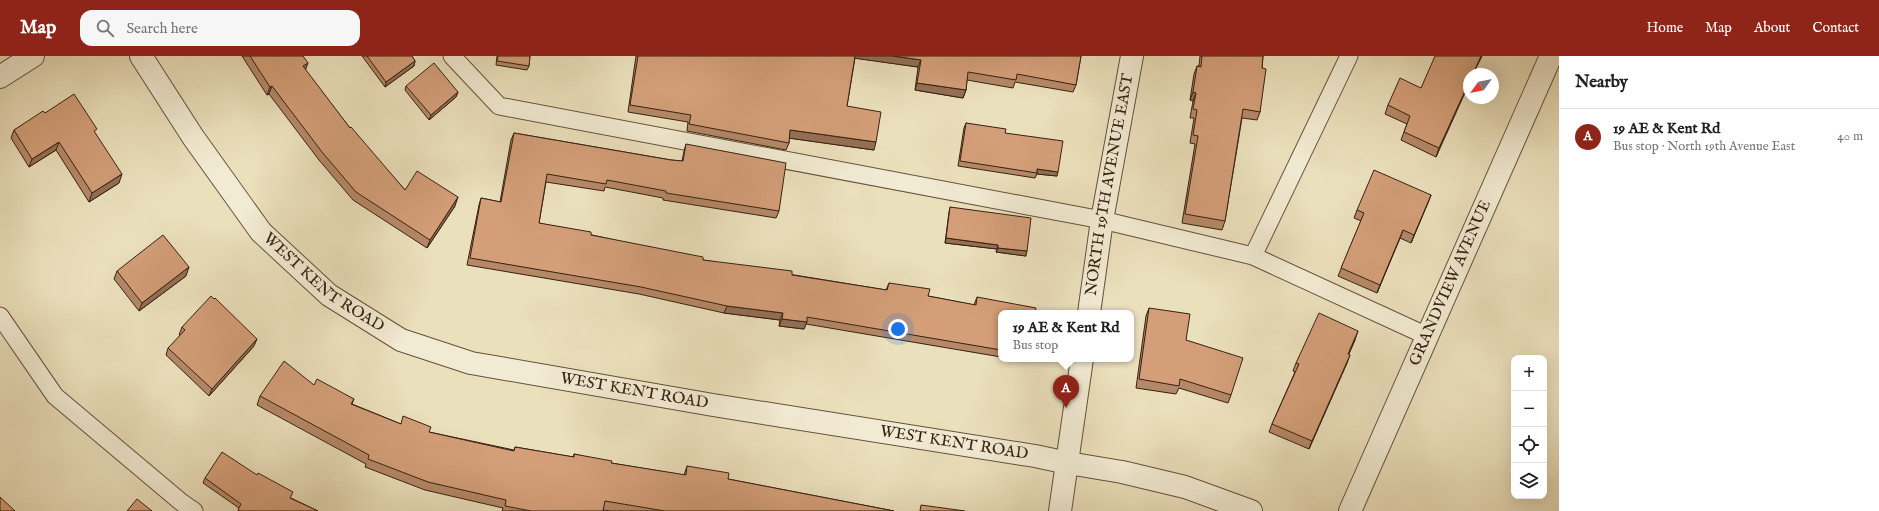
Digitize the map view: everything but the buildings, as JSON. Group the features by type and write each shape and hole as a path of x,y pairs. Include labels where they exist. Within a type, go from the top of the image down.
{"street":[{"path":"0,77 33,56"},
{"name":"WEST KENT ROAD","path":"141,56 193,137 261,232 329,295 401,340 470,363 721,406 1035,456 1122,472 1185,487 1251,511"},
{"name":"NORTH 19TH AVENUE EAST","path":"1089,310 1102,220 1132,56"},
{"name":"GRANDVIEW AVENUE","path":"1350,511 1551,56"},
{"path":"1060,511 1082,362"}],"lane":[{"path":"452,56 499,106 1102,220 1253,256 1427,336"},
{"path":"1253,256 1349,56"},
{"path":"0,316 55,396 181,502 194,511"}],"place":[{"name":"19 AE & Kent Rd","path":"1066,408"}]}
